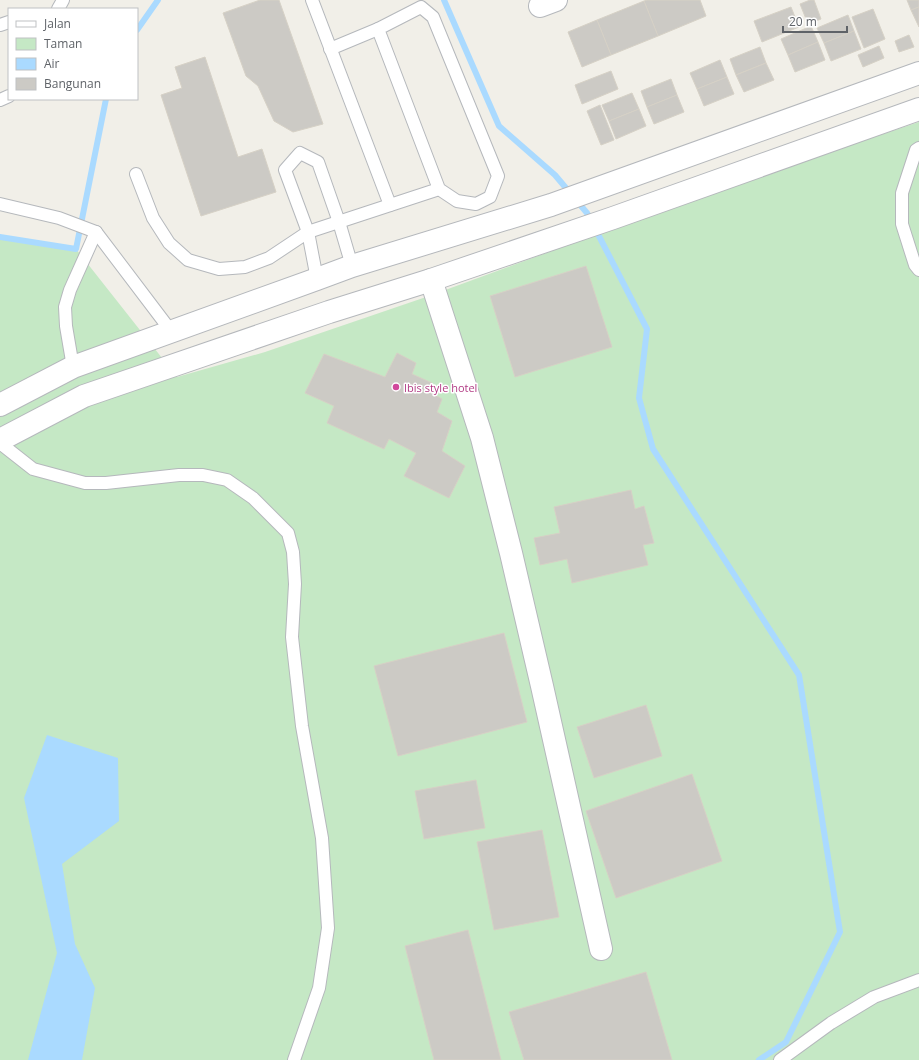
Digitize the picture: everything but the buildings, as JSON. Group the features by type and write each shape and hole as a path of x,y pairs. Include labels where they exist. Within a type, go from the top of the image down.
{"street":[{"path":"0,405 73,367 171,331 352,266 551,206 919,73"},
{"path":"0,440 84,396 329,312 431,280 562,236 919,109"},
{"path":"317,279 329,312"},
{"path":"431,280 482,438 540,678 602,949"},
{"path":"73,367 84,396"}],"lane":[{"path":"312,0 390,206"},
{"path":"330,49 378,29 421,7 432,17 498,176 490,197 476,204 457,201 439,190 378,29"},
{"path":"919,148 916,150 902,193 902,224 915,265 919,270"},
{"path":"317,279 308,232 285,170 300,153 318,162 339,222 352,266"},
{"path":"136,174 153,218 168,243 188,260 220,268 245,267 269,258 308,232 439,190"},
{"path":"0,204 59,218 91,230 171,331"},
{"path":"73,367 66,326 65,306 91,230"},
{"path":"0,443 33,469 85,483 106,483 179,475 203,475 227,480 253,498 288,533 293,552 295,584 292,637 302,726 322,838 328,928 319,988 294,1060"},
{"path":"780,1060 831,1023 874,997 919,980"}],"green space":[{"path":"919,122 919,1060 0,1060 0,237 76,249 177,377 265,352 429,296 737,183"}],"water":[{"path":"47,735 118,758 119,821 62,864 75,944 95,988 82,1060 28,1060 57,953 24,798"}],"waterway":[{"path":"138,29 158,0"},
{"path":"444,0 499,126 555,175 587,213 647,329 639,398 653,449 799,675 840,932 786,1042 759,1060"},
{"path":"0,237 76,249 106,100"}],"place":[{"name":"Ibis style hotel","path":"396,387"}]}
